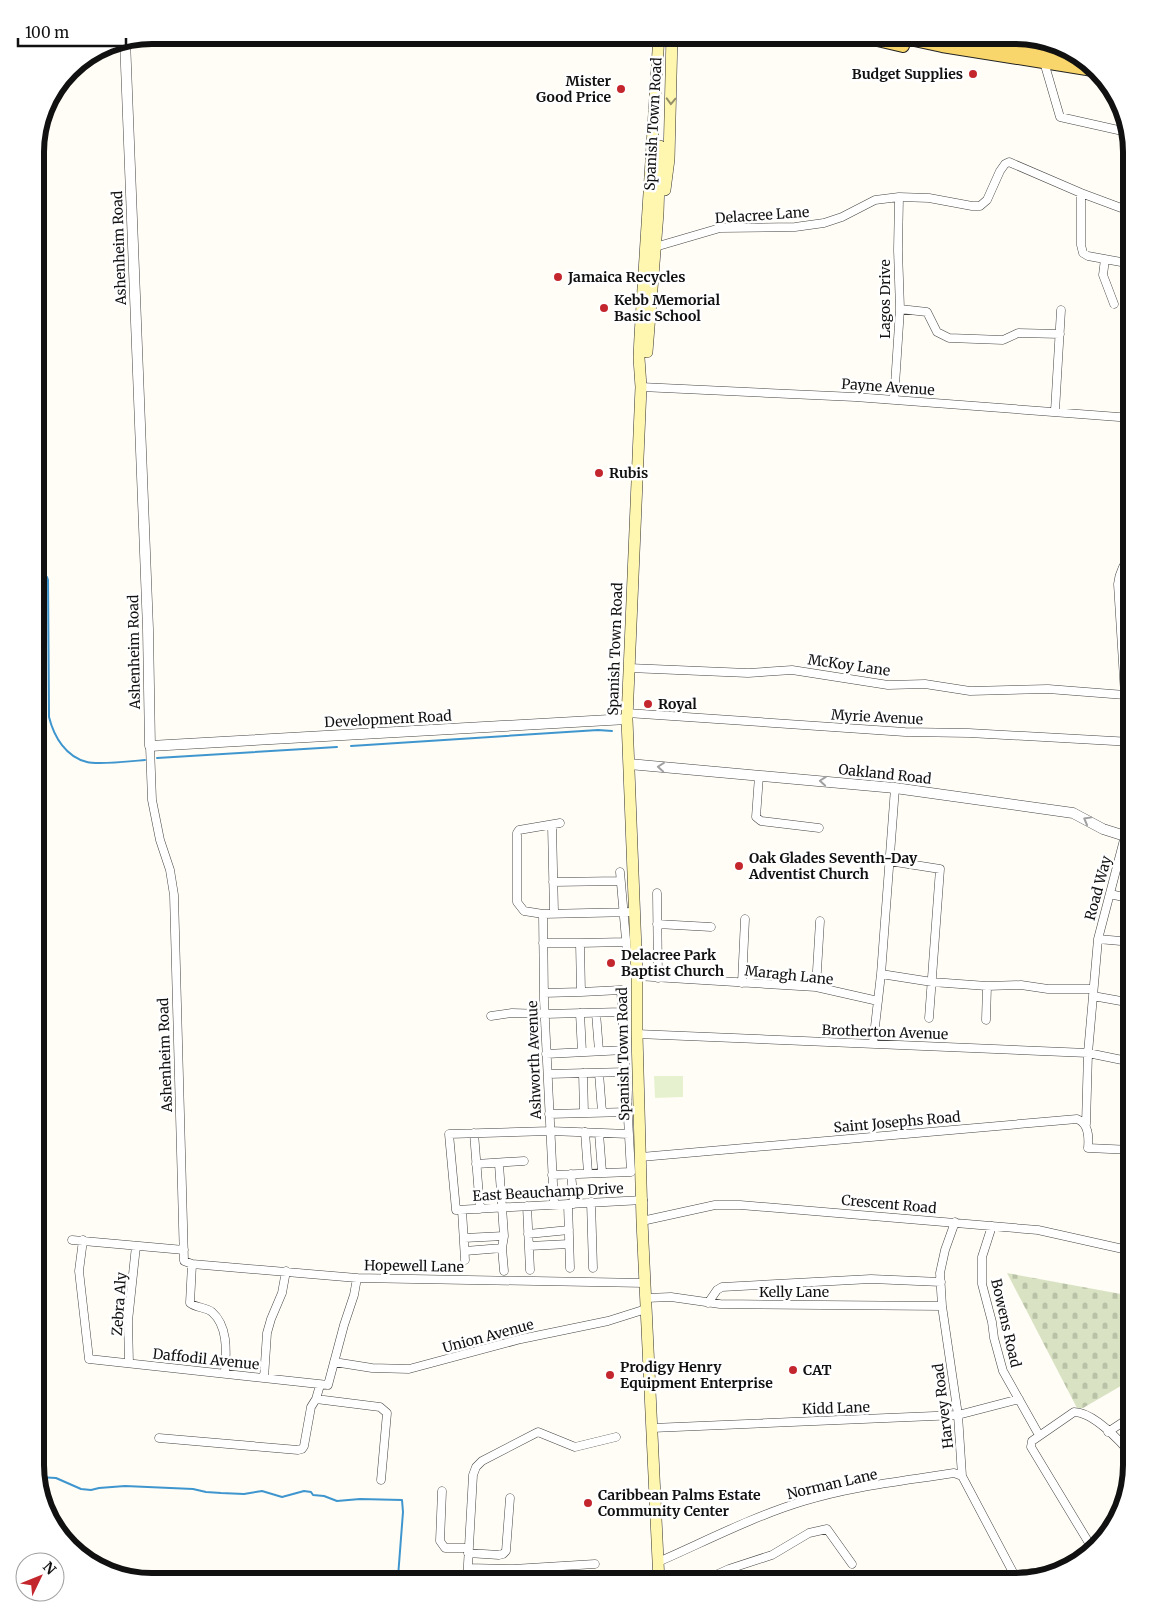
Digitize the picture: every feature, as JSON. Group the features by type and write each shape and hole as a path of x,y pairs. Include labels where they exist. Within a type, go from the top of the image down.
{"main road":[{"name":"Spanish Town Road","path":"649,196 647,173 652,44"},
{"name":"Spanish Town Road","path":"641,382 646,356 658,213 659,44"},
{"name":"Spanish Town Road","path":"659,1573 642,1221 637,976 629,912 629,764 627,716 641,382 639,351 649,196 664,44"},
{"name":"Spanish Town Road","path":"658,213 664,196 668,159 672,44"},
{"path":"894,44 924,51 982,59 1024,59"},
{"path":"933,44 1084,69"},
{"path":"1014,44 1062,55"}],"street":[{"name":"Ashenheim Road","path":"125,47 148,629 152,800 160,840 170,870 174,895 184,1250 188,1263 190,1303 193,1306 212,1312 217,1319 226,1341 225,1373"},
{"path":"1044,62 1047,79 1060,117 1121,131"},
{"name":"Delacree Lane","path":"655,247 720,228 794,227 824,223 842,218 875,200 899,197 929,198 980,206 987,200 1003,166 1009,162 1123,209"},
{"path":"1081,193 1081,250 1084,255 1123,262"},
{"name":"Lagos Drive","path":"894,400 900,309 899,197"},
{"path":"1105,259 1103,274 1114,304"},
{"path":"900,309 927,312 937,332 949,338 1003,340 1018,333 1060,334"},
{"path":"1055,411 1062,310"},
{"name":"Payne Avenue","path":"641,382 1123,417"},
{"name":"Road Way","path":"1123,566 1118,576 1118,584 1123,663"},
{"name":"McKoy Lane","path":"629,668 748,673 792,670 888,685 925,684 970,692 1048,689 1123,695"},
{"name":"Development Road","path":"150,746 627,716"},
{"name":"Myrie Avenue","path":"627,716 886,731 969,733 1123,742"},
{"name":"Oakland Road","path":"629,764 895,788 1073,813 1103,829 1123,835"},
{"path":"759,776 756,818 761,821 819,828"},
{"path":"873,1044 881,974 895,788"},
{"path":"560,823 552,826 520,830 516,836 517,902 524,911 543,914 554,912 629,912"},
{"path":"552,826 554,912"},
{"name":"Road Way","path":"1086,1124 1088,1053 1098,939 1123,852"},
{"path":"889,861 940,869 929,1018"},
{"path":"620,872 620,881 629,912 627,951"},
{"path":"553,882 620,881"},
{"path":"657,892 658,978"},
{"path":"1110,894 1123,897"},
{"name":"Ashworth Avenue","path":"543,914 546,1054 554,1204"},
{"path":"742,983 745,919"},
{"path":"816,987 820,921"},
{"path":"657,924 711,927"},
{"path":"1098,939 1123,941"},
{"path":"543,943 626,942"},
{"path":"580,943 581,992"},
{"path":"881,974 932,982 987,986 1021,985 1093,993 1123,1001"},
{"name":"Maragh Lane","path":"637,976 816,987 878,1001"},
{"path":"986,1020 987,986"},
{"path":"544,993 621,990 631,1172 552,1175"},
{"path":"491,1016 512,1013 622,1012"},
{"path":"580,1013 582,1052"},
{"path":"596,1013 599,1052"},
{"name":"Brotherton Avenue","path":"637,1034 1088,1053 1123,1060"},
{"path":"546,1054 624,1050"},
{"path":"548,1074 626,1072"},
{"path":"583,1073 584,1113"},
{"path":"600,1073 602,1112"},
{"path":"549,1114 628,1112"},
{"name":"Saint Josephs Road","path":"641,1157 1078,1119 1086,1124"},
{"path":"1086,1124 1088,1148 1123,1150"},
{"path":"465,1260 464,1238 449,1134 550,1131 629,1134"},
{"path":"585,1132 588,1173"},
{"path":"474,1133 480,1209"},
{"path":"599,1133 602,1172"},
{"path":"476,1164 524,1161"},
{"path":"499,1164 503,1207 504,1236 502,1248 504,1271"},
{"path":"570,1268 571,1174"},
{"name":"East Beauchamp Drive","path":"459,1210 643,1200"},
{"path":"591,1202 594,1268"},
{"name":"Crescent Road","path":"642,1221 715,1205 740,1205 1038,1230 1123,1249"},
{"path":"527,1206 530,1270"},
{"name":"Harvey Road","path":"955,1222 945,1250 940,1273 942,1306 958,1415 962,1476 1013,1573"},
{"name":"Bowens Road","path":"992,1226 982,1257 982,1284 992,1322 994,1338 1003,1371 1039,1435"},
{"path":"528,1234 569,1230"},
{"path":"464,1238 504,1236"},
{"path":"72,1240 184,1250"},
{"name":"Daffodil Avenue","path":"83,1240 79,1271 90,1359 320,1385"},
{"path":"529,1246 569,1244"},
{"name":"Zebra Aly","path":"129,1363 128,1321 136,1246"},
{"path":"464,1251 502,1248"},
{"name":"Hopewell Lane","path":"188,1263 357,1278 645,1283"},
{"path":"264,1378 267,1333 279,1303 286,1271"},
{"path":"160,1438 302,1449 311,1407 316,1399 320,1385 328,1385 357,1284 357,1278"},
{"path":"708,1303 717,1290 722,1287 872,1279 941,1282"},
{"name":"Kelly Lane","path":"646,1304 671,1297 720,1304 942,1306"},
{"name":"Union Avenue","path":"334,1362 372,1368 409,1369 521,1340 608,1321 646,1304"},
{"path":"316,1399 380,1407 386,1410 380,1480"},
{"name":"Kidd Lane","path":"652,1428 958,1415 1019,1399"},
{"path":"1090,1544 1031,1447 1032,1441 1074,1412 1084,1413 1096,1419 1123,1446"},
{"path":"1108,1432 1123,1422"},
{"path":"468,1573 473,1475 476,1467 482,1461 538,1432 575,1446 616,1437"},
{"name":"Norman Lane","path":"658,1562 769,1513 802,1501 901,1481 954,1473 962,1476"},
{"path":"442,1492 440,1541 445,1548 499,1555 506,1551 510,1498"},
{"path":"721,1573 772,1555 809,1532 827,1529 852,1564"},
{"path":"468,1568 513,1569 596,1564"}],"green space":[{"path":"654,1076 683,1076 683,1097 655,1098"},
{"path":"1007,1273 1123,1294 1123,1385 1083,1408 1077,1408"}],"waterway":[{"path":"44,577 47,577 48,580 49,717 54,732 67,751 87,762 107,763 145,760"},
{"path":"351,746 598,730 612,731"},
{"path":"157,758 337,747"},
{"path":"45,1477 56,1478 81,1489 91,1490 125,1486 193,1489 206,1492 244,1494 262,1491 282,1497 304,1491 337,1501 360,1499 402,1500 403,1512 398,1573"}],"place":[{"name":"Budget Supplies","path":"973,74"},
{"name":"Mister Good Price","path":"621,89"},
{"name":"Jamaica Recycles","path":"558,277"},
{"name":"Kebb Memorial Basic School","path":"604,308"},
{"name":"Rubis","path":"599,473"},
{"name":"Royal","path":"648,704"},
{"name":"Oak Glades Seventh-Day Adventist Church","path":"739,866"},
{"name":"Delacree Park Baptist Church","path":"611,963"},
{"name":"CAT","path":"793,1370"},
{"name":"Prodigy Henry Equipment Enterprise","path":"610,1375"},
{"name":"Caribbean Palms Estate Community Center","path":"588,1503"}]}
